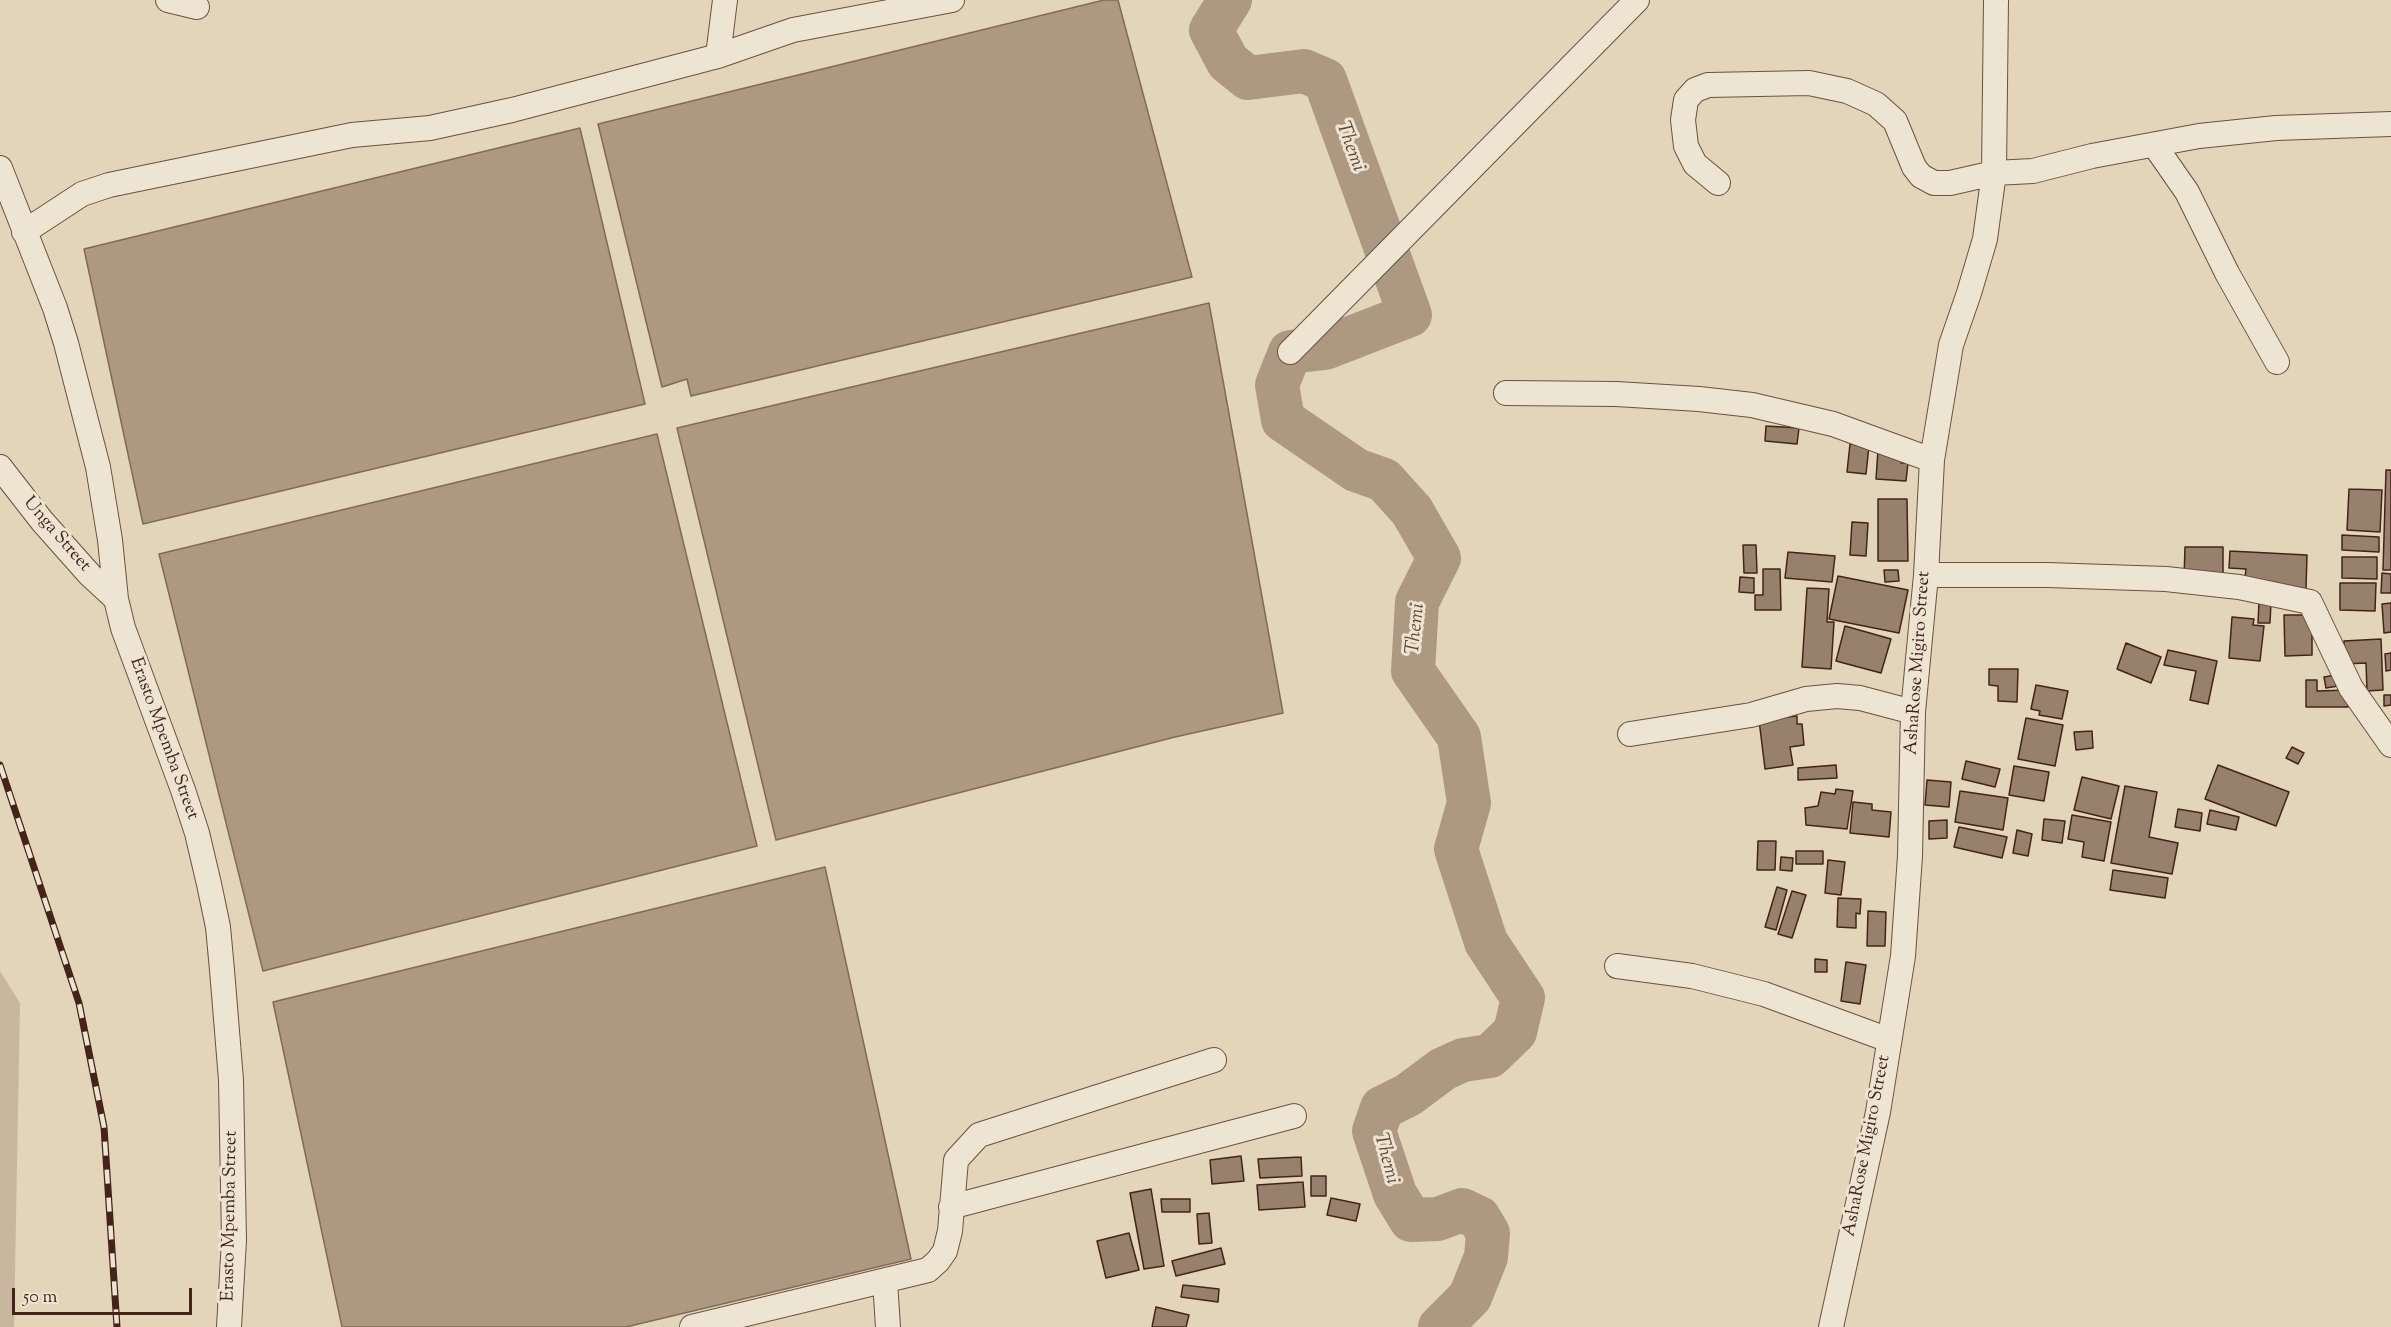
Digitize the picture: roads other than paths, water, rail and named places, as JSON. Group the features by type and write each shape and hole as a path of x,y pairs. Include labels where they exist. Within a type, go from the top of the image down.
{"street":[{"path":"168,0 197,7"},
{"path":"718,56 725,0"},
{"path":"24,232 82,194 109,185 352,135 430,128 512,110 718,56 793,30 952,0"},
{"path":"1290,352 1637,0"},
{"name":"AshaRose Migiro Street","path":"1831,1327 1878,1112 1903,956 1910,856 1913,712 1926,575 1932,460 1951,345 1985,239 1994,173 1996,0"},
{"path":"1718,183 1695,164 1686,146 1683,120 1686,100 1695,90 1708,85 1809,83 1847,91 1876,104 1895,121 1914,167 1921,176 1934,183 1971,180 1994,173 2033,171 2092,156 2199,136 2276,128 2391,124"},
{"path":"2155,146 2187,192 2227,273 2277,362"},
{"name":"Erasto Mpemba Street","path":"0,168 55,308 88,423 105,507 116,599 136,666 197,833 218,927 228,1025 233,1145 234,1240 229,1327"},
{"path":"1506,393 1616,394 1752,405 1833,424 1932,460"},
{"name":"Unga Street","path":"0,468 90,575 116,599"},
{"path":"1926,575 2047,575 2166,579 2238,587 2310,602 2351,688 2391,745"},
{"path":"1630,734 1751,714 1806,699 1837,696 1860,698 1913,712"},
{"path":"1617,966 1692,976 1764,994 1889,1040"},
{"path":"692,1327 928,1270 938,1262 945,1251 950,1231 956,1160 979,1135 1214,1060"},
{"path":"951,1208 1294,1116"},
{"path":"885,1281 888,1327"}],"waterway":[{"name":"Themi","path":"1230,0 1211,30 1228,62 1248,78 1304,71 1325,80 1410,315 1325,348 1290,352 1277,385 1283,420 1356,470 1384,480 1412,511 1439,558 1417,602 1413,671 1459,737 1469,803 1456,849 1486,942 1523,998 1515,1032 1490,1056 1463,1060 1443,1069 1408,1095 1382,1108 1374,1131 1395,1194 1411,1220 1438,1219 1462,1210 1479,1218 1488,1233 1486,1257 1470,1297 1440,1327"}],"railway":[{"path":"0,765 79,1003 104,1127 117,1327"}]}
